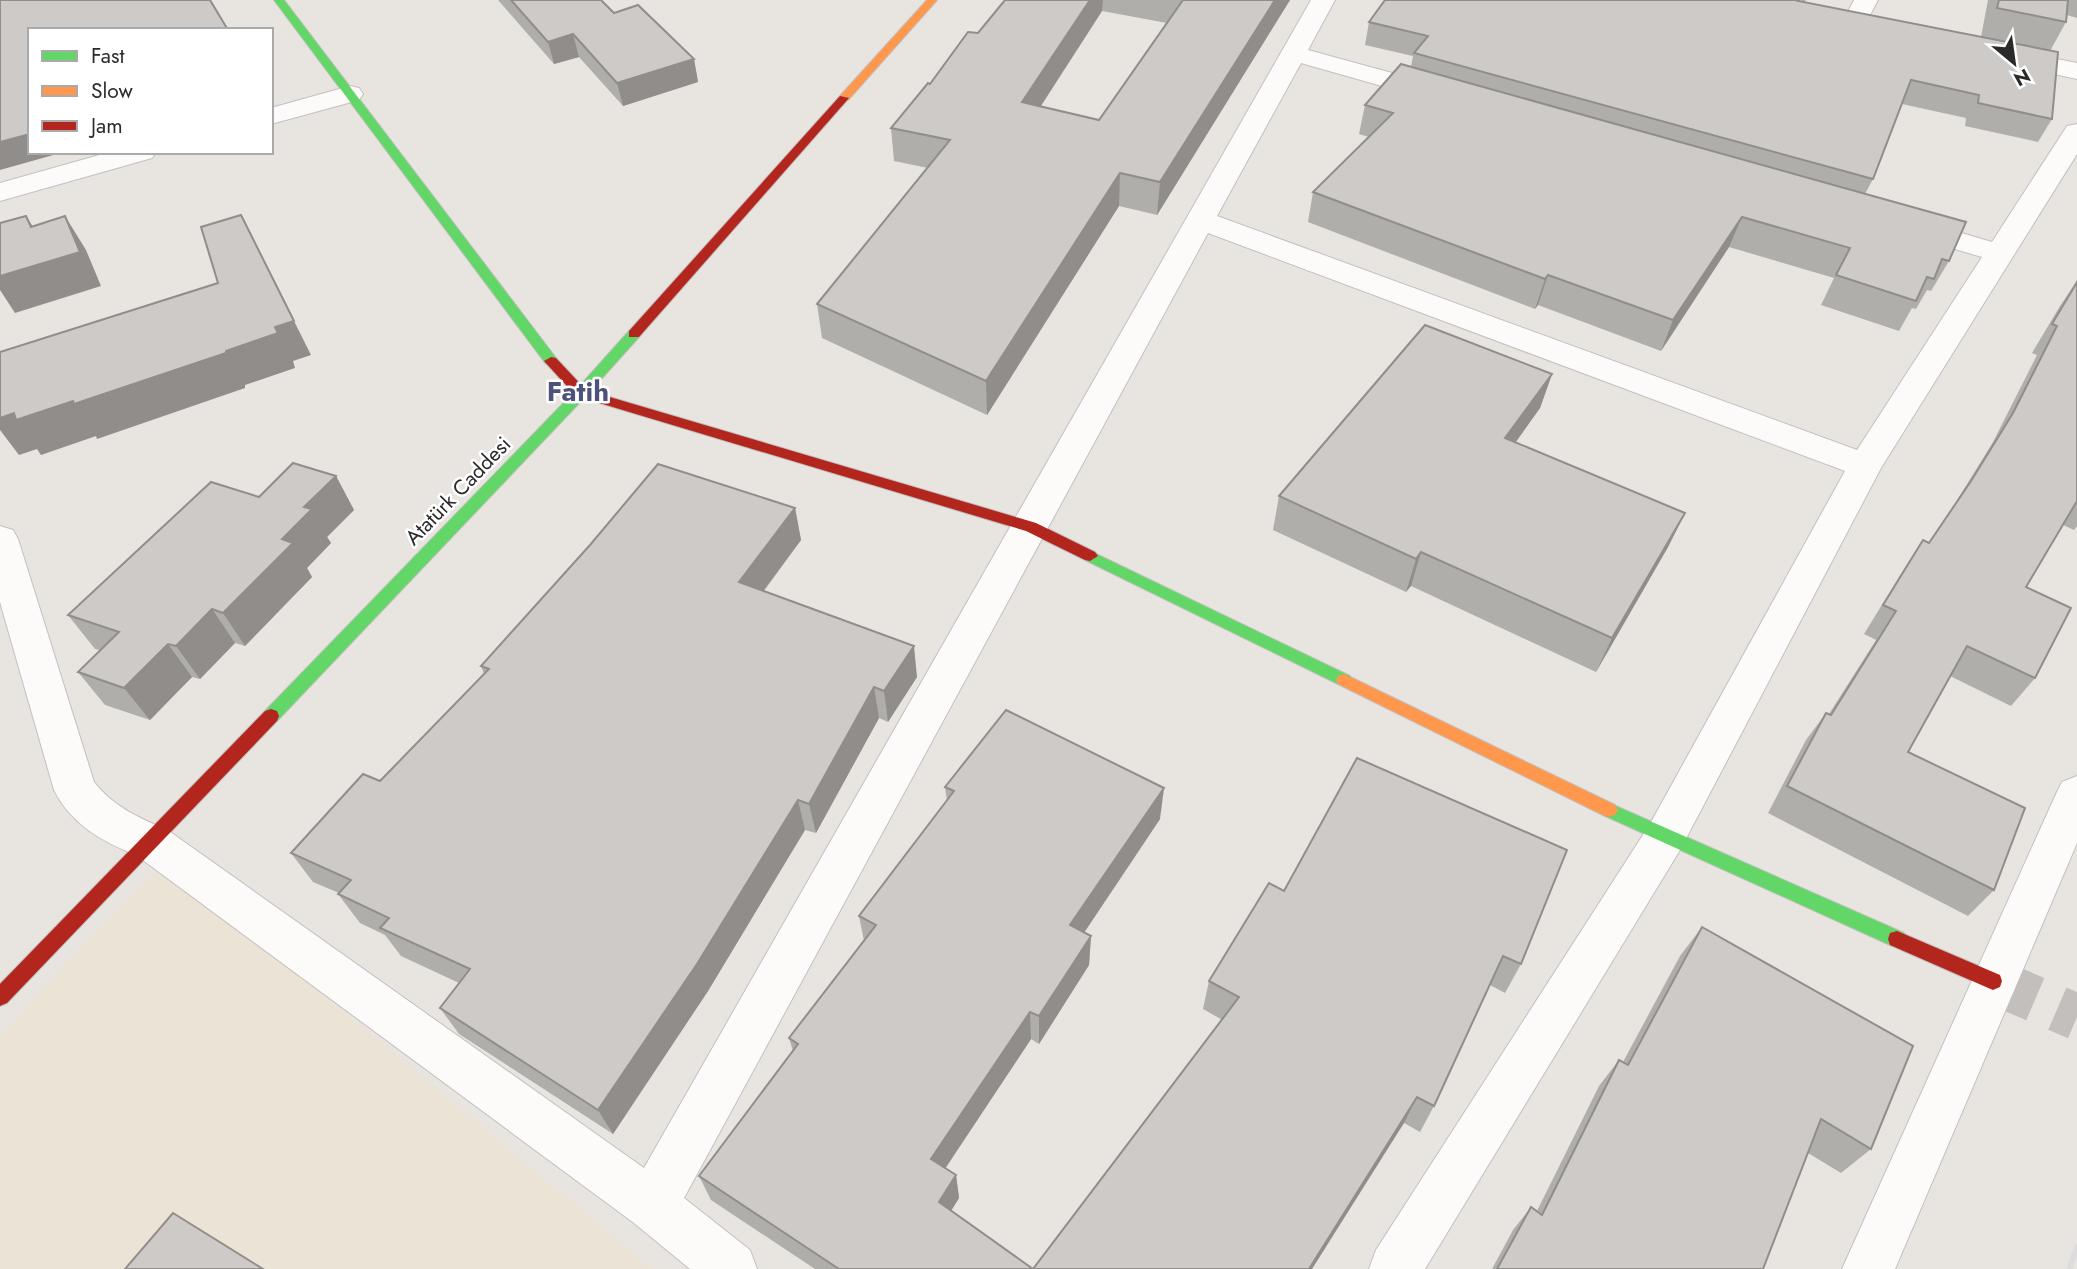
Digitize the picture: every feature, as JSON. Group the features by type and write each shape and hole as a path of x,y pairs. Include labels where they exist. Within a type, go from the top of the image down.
{"street":[{"path":"279,0 544,353 581,393 1031,527 1665,837 1993,981"},
{"name":"Atatürk Caddesi","path":"0,997 581,393 932,0"},
{"path":"652,1205 1323,0"},
{"path":"1853,25 1867,0"},
{"path":"1826,19 1879,30"},
{"path":"1985,52 2077,71"},
{"path":"1295,54 1468,102"},
{"path":"273,115 350,94"},
{"path":"1395,1269 1665,837 1865,467 2077,132"},
{"path":"0,192 135,154"},
{"path":"1880,219 1999,253"},
{"path":"1200,220 1865,467"},
{"path":"0,539 75,790 90,810 118,829 151,842 652,1205 731,1269"},
{"path":"1868,1269 2077,794"}],"shaded area":[{"path":"164,862 653,1269 0,1269 0,1034"}],"building":[{"path":"0,0 210,0 227,28 28,28 28,135 0,142"},
{"path":"511,0 601,0 614,13 638,5 694,59 617,83 573,34 548,42"},
{"path":"1005,0 1090,0 1022,102 1099,120 1183,0 1275,0 1160,182 1120,173 986,381 817,304 950,140 891,128 928,83 930,84 968,32 978,33"},
{"path":"1385,0 1799,0 2058,52 2052,119 1978,103 1979,95 1911,80 1873,179 1414,53 1428,36 1369,22"},
{"path":"1999,0 2068,0 2066,22 1997,8"},
{"path":"1401,64 1966,222 1949,261 1942,259 1934,279 1927,277 1916,301 1836,275 1850,248 1742,217 1673,320 1548,275 1545,279 1313,192 1393,113 1365,105"},
{"path":"241,215 294,321 275,327 278,333 226,353 74,404 73,401 16,420 14,413 0,418 0,352 218,283 201,227"},
{"path":"26,216 31,227 65,216 80,252 0,276 0,223"},
{"path":"2077,282 2077,501 2026,587 2071,608 2035,678 1967,646 1908,752 2025,808 1994,890 1787,786 1826,713 1831,715 1896,611 1883,605 1923,540 1929,543 1971,481 2013,413 2057,326 2052,324"},
{"path":"1425,325 1552,374 1505,438 1685,513 1612,638 1421,552 1416,559 1279,496"},
{"path":"293,463 336,476 304,507 312,509 282,539 293,543 223,613 212,609 176,646 168,644 124,688 78,672 119,632 68,615 211,482 259,497"},
{"path":"658,464 795,508 739,582 914,646 884,691 874,687 809,804 798,800 697,964 598,1110 440,1008 470,969 380,928 389,918 338,894 351,880 291,853 363,774 380,781 489,669 481,666 590,545"},
{"path":"1006,710 1164,788 1070,925 1091,936 1039,1016 1030,1012 931,1159 956,1175 939,1202 1033,1269 839,1269 699,1176 798,1044 789,1038 876,925 859,916 954,791 945,787"},
{"path":"1357,758 1567,850 1521,964 1503,956 1434,1106 1417,1097 1309,1269 1033,1269 1239,997 1209,981 1269,883 1284,891"},
{"path":"1702,927 1913,1046 1871,1149 1821,1119 1763,1269 1497,1269 1531,1207 1542,1215 1619,1060 1628,1065"},
{"path":"173,1213 263,1269 125,1269"}],"tunnel":[{"path":"1993,981 2077,1017"}],"railway":[{"path":"2069,1269 2077,1247"}],"traffic: fast":[{"path":"279,0 551,361"},
{"path":"271,716 581,393 634,334"},
{"path":"1090,556 1344,680"},
{"path":"1609,810 1897,939"}],"traffic: slow":[{"path":"844,98 932,0"},
{"path":"1344,680 1609,810"}],"traffic: jam":[{"path":"634,334 844,98"},
{"path":"551,361 581,393 1031,527 1090,556"},
{"path":"0,997 271,716"},
{"path":"1897,939 1993,981"}],"district":[{"name":"Fatih","path":"578,391"}]}
